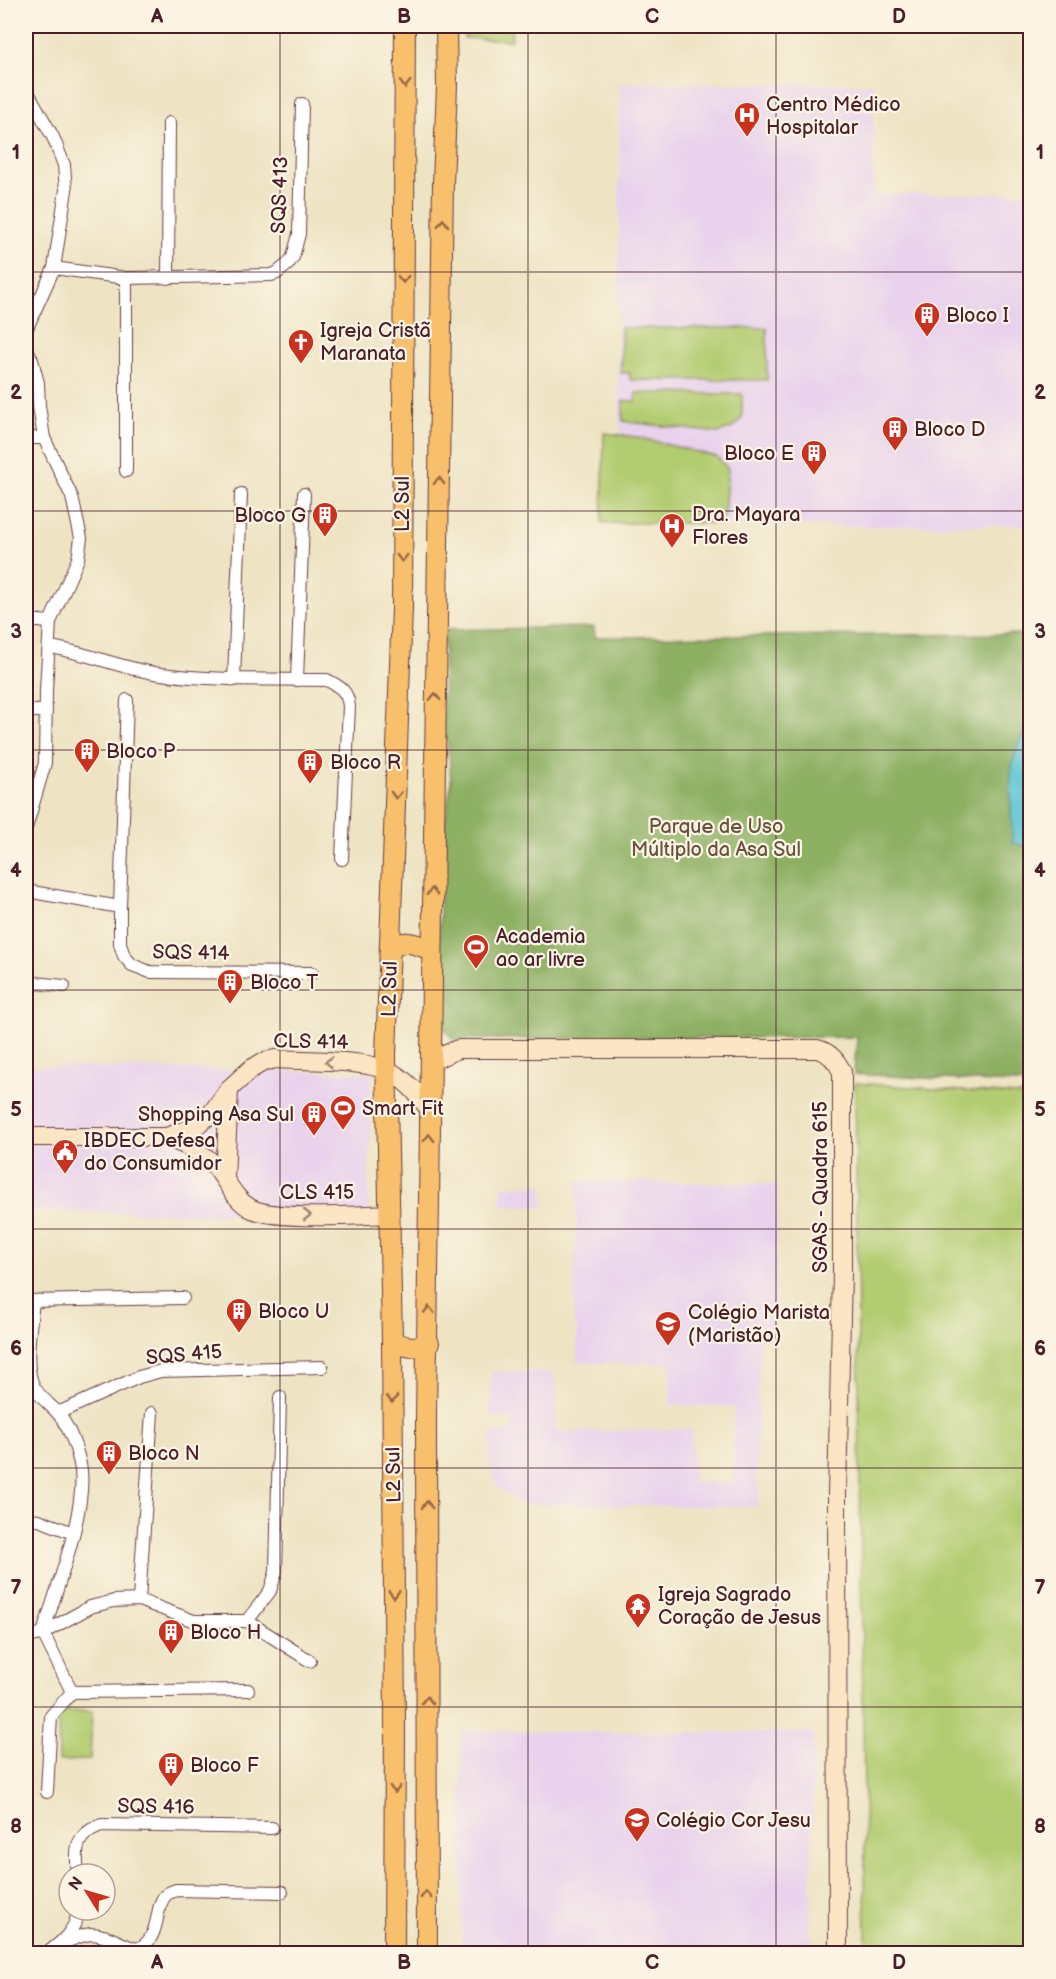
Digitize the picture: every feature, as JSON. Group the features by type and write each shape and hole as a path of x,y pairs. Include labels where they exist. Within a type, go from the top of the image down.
{"main road":[{"name":"L2 Sul","path":"394,1953 392,1340 387,1070 402,608 405,26"},
{"name":"L2 Sul","path":"427,1953 426,1417 429,1343 429,1109 443,183 447,86 446,26"},
{"path":"390,949 402,942 431,950"},
{"path":"392,1340 400,1346 409,1347 429,1343"}],"street":[{"path":"26,89 53,137 64,165 66,190 54,268 26,330"},
{"name":"SQS 413","path":"54,268 126,279 277,273 293,257 299,234 302,104"},
{"path":"168,278 169,123"},
{"path":"126,279 126,471"},
{"path":"26,347 38,383 45,438 72,497 81,538 78,559 50,622 45,763 26,828"},
{"path":"26,438 45,438"},
{"path":"234,680 241,494"},
{"path":"297,680 304,494"},
{"path":"26,620 50,622"},
{"path":"50,647 74,650 121,666 159,674 234,680 327,680 338,686 347,696 349,706 342,859"},
{"name":"SQS 414","path":"127,700 120,907 120,944 124,956 132,965 144,971 312,973"},
{"path":"26,711 46,711"},
{"path":"26,891 120,907"},
{"path":"26,982 64,986"},
{"path":"431,1030 442,1040 458,1049"},
{"name":"SGAS - Quadra 615","path":"431,1061 458,1049 818,1049 831,1056 842,1072 842,1272 837,1507 838,1951"},
{"name":"CLS 414","path":"167,1137 194,1127 211,1113 229,1089 251,1069 275,1059 364,1065 387,1070 406,1082 429,1109"},
{"path":"225,1179 229,1089"},
{"path":"26,1137 167,1137"},
{"name":"CLS 415","path":"167,1137 196,1150 213,1163 237,1196 250,1207 271,1215 388,1214"},
{"path":"72,1692 43,1633 73,1533 81,1496 80,1465 71,1437 58,1413 33,1386 29,1356 29,1301 183,1298"},
{"name":"SQS 415","path":"58,1413 139,1377 161,1371 322,1367"},
{"path":"246,1621 270,1591 276,1572 280,1397"},
{"path":"139,1600 152,1413"},
{"path":"26,1519 39,1520 73,1533"},
{"path":"26,1638 43,1633 90,1607 114,1601 139,1600 194,1621 246,1621 310,1661"},
{"path":"47,1792 51,1716 72,1692 248,1690"},
{"name":"SQS 416","path":"77,1862 78,1843 84,1834 101,1825 272,1828"},
{"path":"46,1953 58,1945 92,1934 138,1949 145,1946 151,1937 162,1901 166,1894 176,1890 282,1892"},
{"path":"58,1945 71,1931 75,1922"}],"shaded area":[{"path":"620,83 874,84 873,195 1030,193 1030,525 602,523 604,433 620,434 618,384"},
{"path":"26,1066 372,1073 368,1217 26,1211"},
{"name":"Colégio Marista (Maristão)","path":"577,1181 778,1184 775,1331 760,1331 756,1483 759,1484 758,1507 524,1504 499,1489 490,1468 490,1433 512,1432 512,1418 490,1417 491,1371 555,1373 556,1432 692,1429 693,1482 733,1483 734,1407 670,1405 671,1364 577,1363 577,1328 574,1328"},
{"path":"544,1185 543,1207 501,1205 502,1186"},
{"name":"Colégio Cor Jesu","path":"461,1731 814,1733 810,1953 462,1953"}],"green space":[{"path":"466,26 511,26 512,40 464,38"},
{"path":"621,328 767,328 767,380 630,380 630,373 621,373"},
{"path":"636,393 742,394 742,418 732,428 718,433 623,421 623,401 636,401"},
{"path":"604,433 637,437 717,457 728,469 723,523 602,523"},
{"name":"Parque de Uso Múltiplo da Asa Sul","path":"594,627 595,637 1030,634 1030,1084 854,1074 857,1037 453,1039 438,1022 441,848 451,784 449,751 443,720 444,630"},
{"path":"855,1083 1030,1096 1030,1953 866,1953"},
{"path":"58,1711 92,1711 90,1760 59,1761"}],"water":[{"path":"1030,724 1030,847 1012,843 1010,782 1015,754"}],"place":[{"name":"Centro Médico Hospitalar","path":"747,138"},
{"name":"Bloco I","path":"927,338"},
{"name":"Igreja Cristã Maranata","path":"301,365"},
{"name":"Bloco D","path":"895,452"},
{"name":"Bloco E","path":"814,476"},
{"name":"Bloco G","path":"325,538"},
{"name":"Dra. Mayara Flores","path":"672,549"},
{"name":"Bloco P","path":"87,774"},
{"name":"Bloco R","path":"310,785"},
{"name":"Academia ao ar livre","path":"476,970"},
{"name":"Bloco T","path":"230,1005"},
{"name":"Smart Fit","path":"343,1131"},
{"name":"Shopping Asa Sul","path":"314,1137"},
{"name":"IBDEC Defesa do Consumidor","path":"65,1175"},
{"name":"Bloco U","path":"239,1334"},
{"name":"Colégio Marista (Maristão)","path":"668,1347"},
{"name":"Bloco N","path":"109,1476"},
{"name":"Igreja Sagrado Coração de Jesus","path":"638,1629"},
{"name":"Bloco H","path":"171,1655"},
{"name":"Bloco F","path":"171,1788"},
{"name":"Colégio Cor Jesu","path":"637,1843"}]}
